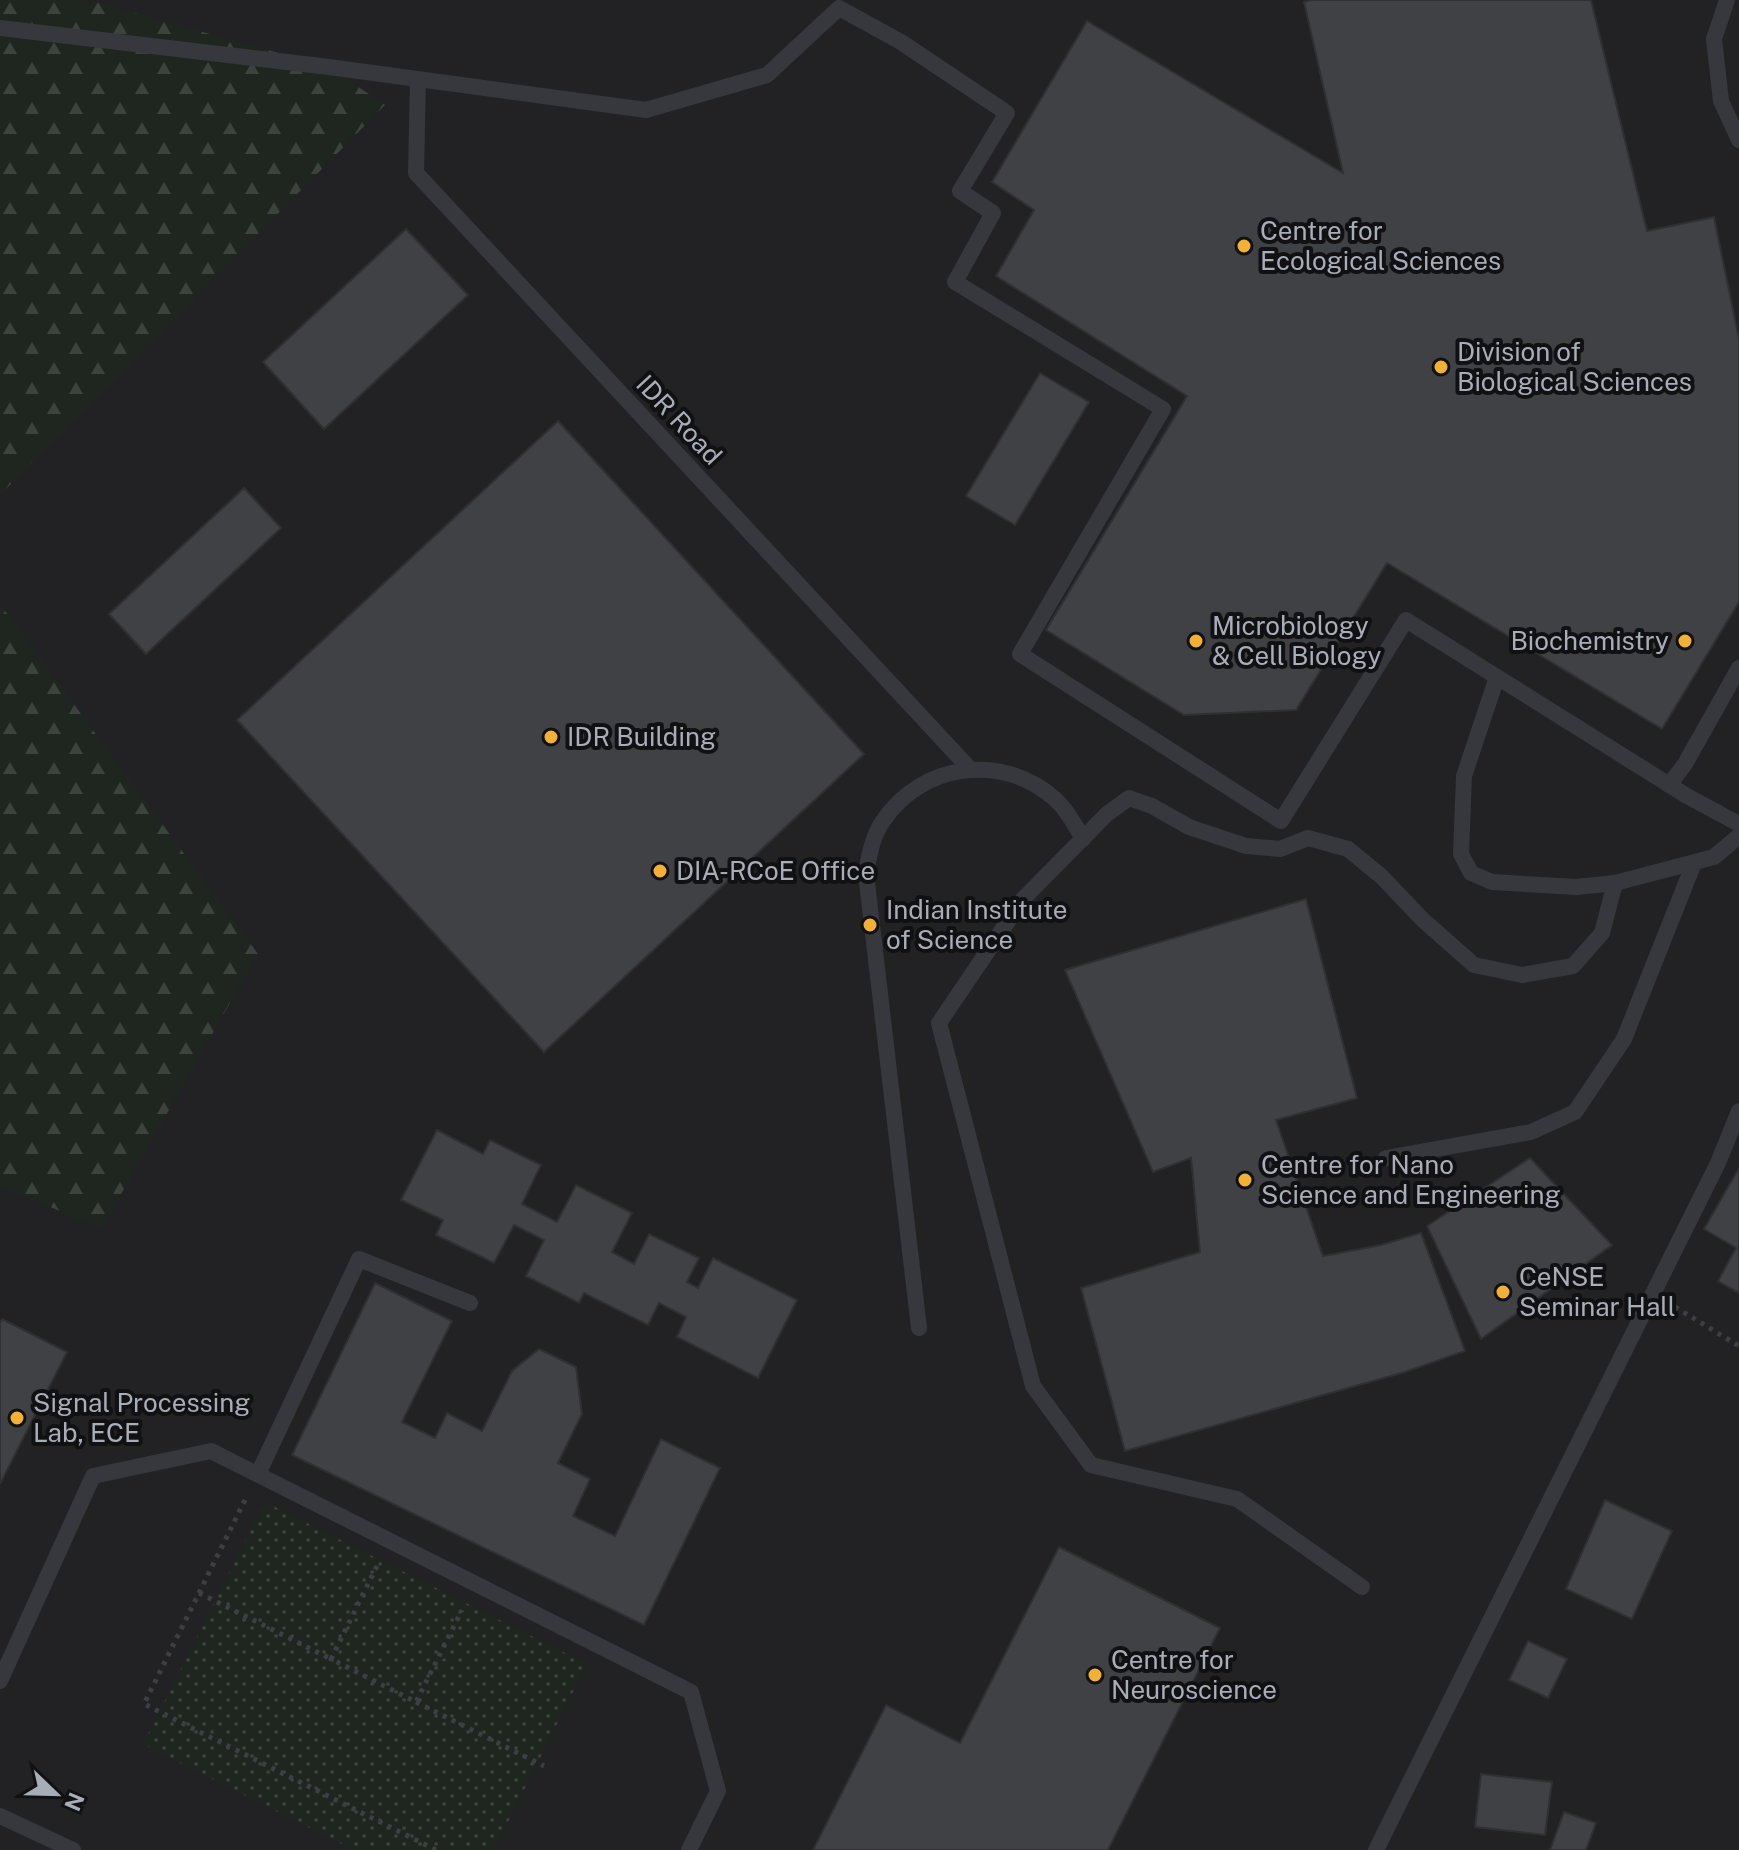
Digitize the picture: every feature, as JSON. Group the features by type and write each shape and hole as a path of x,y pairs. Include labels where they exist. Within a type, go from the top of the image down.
{"lane":[{"path":"1727,0 1714,39 1721,101 1739,140"},
{"path":"0,28 646,110 767,75 841,4 1007,113 960,191 993,213 955,282 1163,409 1020,654 1281,821 1406,620 1669,785 1739,824"},
{"name":"IDR Road","path":"418,79 416,173 970,769"},
{"path":"1669,785 1685,764 1739,668"},
{"path":"1497,677 1464,776 1461,854 1471,873 1492,882 1576,887 1615,883 1714,857 1739,836"},
{"path":"919,1328 866,874 870,847 882,823 898,802 920,785 944,774 970,769 1005,772 1038,786 1057,800 1083,839"},
{"path":"1362,1587 1237,1499 1091,1465 1033,1386 939,1023 1023,899 1107,814 1129,798 1152,806 1189,827 1246,846 1280,849 1308,838 1348,849 1381,876 1423,920 1474,965 1522,975 1573,966 1602,933 1615,883"},
{"path":"1386,1158 1531,1132 1575,1112 1624,1039 1694,863"},
{"path":"1376,1850 1718,1163 1739,1111"},
{"path":"258,1474 359,1259 470,1303"},
{"path":"0,1681 93,1476 211,1451 691,1692 718,1791 689,1850"},
{"path":"0,1816 73,1850"}],"path":[{"path":"1653,1293 1739,1346"},
{"path":"258,1474 144,1704 436,1850"},
{"path":"331,1659 390,1540"},
{"path":"416,1702 475,1584"},
{"path":"199,1593 544,1766"}],"shaded area":[{"name":"Indian Institute of Science","path":"0,0 1739,0 1739,1850 0,1850"}],"green space":[{"path":"0,0 87,0 329,67 385,105 0,495"},
{"path":"0,604 258,954 101,1229 0,1185"},
{"path":"265,1502 587,1664 494,1850 354,1850 143,1744"}],"building":[{"name":"Division of Biological Sciences","path":"1591,0 1647,231 1714,217 1739,339 1739,602 1662,729 1387,563 1296,710 1184,715 1046,630 1187,396 996,276 1034,210 992,182 1087,21 1343,173 1304,2"},
{"path":"406,229 468,295 324,429 263,362"},
{"path":"1040,373 1089,402 1015,525 966,496"},
{"name":"IDR Building","path":"558,421 864,754 544,1052 237,720"},
{"path":"244,488 281,528 146,654 109,614"},
{"name":"Centre for Nano Science and Engineering","path":"1306,899 1357,1098 1276,1120 1323,1256 1381,1245 1421,1233 1465,1351 1405,1372 1125,1451 1081,1288 1200,1252 1191,1158 1153,1172 1065,970"},
{"path":"437,1130 483,1154 490,1140 541,1165 522,1204 557,1222 576,1185 632,1213 612,1252 634,1264 649,1234 699,1258 687,1282 698,1288 713,1258 797,1300 758,1378 677,1337 686,1317 659,1303 648,1325 584,1293 579,1303 526,1276 544,1240 514,1225 494,1263 436,1235 443,1220 401,1200"},
{"name":"CeNSE Seminar Hall","path":"1530,1158 1612,1245 1481,1339 1427,1226"},
{"path":"1739,1168 1739,1293 1718,1281 1736,1248 1704,1229"},
{"path":"375,1283 452,1321 402,1422 435,1438 447,1413 482,1431 512,1371 539,1349 576,1367 582,1414 558,1463 590,1479 573,1516 615,1536 661,1439 720,1468 644,1625 292,1455"},
{"name":"Signal Processing Lab, ECE","path":"2,1319 67,1352 0,1484 0,1323"},
{"path":"1605,1500 1672,1531 1632,1619 1566,1589"},
{"name":"Centre for Neuroscience","path":"1059,1547 1220,1628 1108,1850 813,1850 886,1705 960,1743"},
{"path":"1528,1641 1567,1659 1548,1698 1509,1680"},
{"path":"1481,1774 1552,1782 1545,1835 1475,1827"},
{"path":"1564,1812 1596,1823 1586,1850 1550,1850"}],"place":[{"name":"Centre for Ecological Sciences","path":"1244,246"},
{"name":"Division of Biological Sciences","path":"1441,367"},
{"name":"Microbiology & Cell Biology","path":"1196,641"},
{"name":"Biochemistry","path":"1685,641"},
{"name":"IDR Building","path":"551,737"},
{"name":"DIA-RCoE Office","path":"660,871"},
{"name":"Indian Institute of Science","path":"870,925"},
{"name":"Centre for Nano Science and Engineering","path":"1245,1180"},
{"name":"CeNSE Seminar Hall","path":"1503,1292"},
{"name":"Signal Processing Lab, ECE","path":"17,1418"},
{"name":"Centre for Neuroscience","path":"1095,1675"}]}
